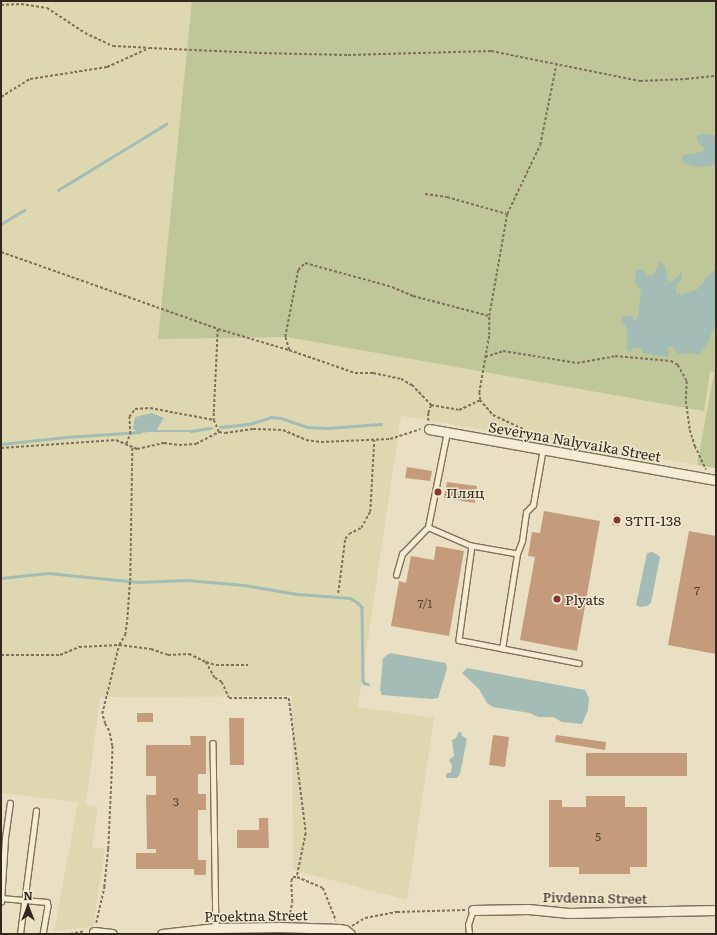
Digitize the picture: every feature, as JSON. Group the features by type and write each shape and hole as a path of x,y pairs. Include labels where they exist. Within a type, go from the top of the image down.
{"street":[{"name":"Severyna Nalyvaika Street","path":"429,429 713,479"},
{"name":"Pivdenna Street","path":"473,910 528,909 569,913 716,910"},
{"name":"Proektna Street","path":"162,934 216,928 284,927 339,929 350,933"},
{"path":"94,932 112,934"}],"lane":[{"path":"396,575 402,554 428,527 447,432"},
{"path":"502,649 517,554 522,541 526,512 533,505 543,448"},
{"path":"428,527 472,546 517,554"},
{"path":"472,546 459,640 579,663"},
{"path":"213,743 216,928"},
{"path":"10,803 5,838 1,899 47,902 48,906 43,934"},
{"path":"20,934 36,811"},
{"path":"469,934 468,925 473,910"}],"path":[{"path":"1,5 21,4 47,8 85,33 113,46 185,48 258,54 348,56 491,51 640,81 716,76"},
{"path":"1,97 30,79 107,67 149,48"},
{"path":"543,448 525,430 493,415 480,400 479,393 489,335 489,316 507,214 540,144 556,65"},
{"path":"425,194 447,197 507,214"},
{"path":"1,252 218,329 289,350 355,373 373,373 401,379 412,385 431,405 459,410 480,400"},
{"path":"289,350 285,337 298,270 305,263 392,287 413,296 489,316"},
{"path":"218,329 214,420 219,432"},
{"path":"485,357 504,351 577,363 616,356 671,361 678,365 687,381 686,401 690,430 695,446 713,479"},
{"path":"1,448 107,440 116,440 132,448 153,447 164,443 179,445 196,444 219,432 225,433 253,429 283,430 306,440 321,442 390,439 415,430 429,429 428,413 431,405"},
{"path":"126,444 130,434 129,417 135,409 150,408 214,420"},
{"path":"338,593 345,539 349,534 361,528 370,512 374,440"},
{"path":"70,934 83,931 94,932 104,887 108,849 112,746 109,731 102,714 119,645 125,635 130,581 132,448"},
{"path":"1,655 60,655 79,647 119,645 151,649 168,655 189,654 216,665 248,665"},
{"path":"206,662 215,678 222,682 229,698 289,698 306,833 297,877"},
{"path":"284,927 291,908 291,881 293,877 297,877 324,888 339,929"},
{"path":"350,933 355,922 365,918 397,912 473,910"}],"shaded area":[{"path":"1,1 716,1 602,356 714,372 697,465 401,416 358,707 434,718 407,900 293,870 292,696 100,697 86,805 98,807 92,847 105,849 93,927 54,931 78,802 1,793"}],"green space":[{"path":"192,1 716,1 715,468 697,465 714,372 710,372 704,411 287,337 158,339"}],"water":[{"path":"706,134 716,136 716,163 712,166 698,167 684,163 681,158 683,155 702,152 704,148 698,142 697,138 698,135"},
{"path":"660,261 665,266 668,281 673,281 682,272 682,279 676,285 676,293 682,295 698,289 708,276 716,269 716,323 707,344 699,355 693,353 679,354 671,346 667,348 669,354 667,357 643,353 641,349 638,348 633,348 631,352 627,350 627,329 622,320 623,317 632,316 634,321 638,317 641,289 636,285 635,278 637,270 643,270 648,276 654,275"},
{"path":"152,413 164,418 156,431 141,433 133,429 135,417"},
{"path":"653,552 660,557 651,603 647,606 640,607 636,605 647,553"},
{"path":"390,653 446,663 447,669 438,698 432,699 382,695 380,690 383,658"},
{"path":"467,668 585,690 589,698 588,710 582,724 562,722 553,717 538,717 530,713 493,707 487,703 479,689 462,673"},
{"path":"459,732 461,732 462,736 467,739 460,774 457,778 446,778 446,774 451,772 452,766 449,760 454,756 452,740 456,738"}],"building":[{"path":"407,467 432,471 430,481 405,478"},
{"path":"447,482 477,486 475,503 444,498"},
{"name":"Plyats","path":"544,511 600,521 577,651 520,640 535,557 528,556 532,532 540,533"},
{"name":"ЗТП-138","path":"614,514 621,515 619,526 612,525"},
{"path":"689,531 716,536 716,654 668,645"},
{"path":"436,546 464,551 449,636 391,626 399,581 406,583 411,556 434,560"},
{"path":"137,713 153,713 153,722 137,722"},
{"path":"229,718 244,718 244,765 230,765"},
{"path":"493,735 509,737 505,767 489,765"},
{"path":"556,735 606,742 605,750 555,742"},
{"path":"190,736 206,736 206,774 198,774 198,794 206,794 206,810 198,810 198,860 206,860 206,875 194,875 194,869 136,869 136,853 156,853 156,849 147,849 146,795 156,795 156,776 146,776 146,745 191,745"},
{"path":"586,753 687,753 687,776 586,776"},
{"path":"586,796 625,796 625,807 647,807 647,867 630,867 630,874 579,874 579,867 549,867 549,800 562,800 562,807 586,807"},
{"path":"259,818 268,818 269,848 237,848 237,830 259,830"}],"waterway":[{"path":"58,190 166,124"},
{"path":"1,224 24,210"},
{"path":"220,427 250,424 271,417 281,418 307,427 327,428 381,424"},
{"path":"153,431 191,431 211,428"},
{"path":"1,444 66,437 140,432"},
{"path":"1,578 48,573 138,582 187,580 244,585 298,594 350,598 362,607 363,680 364,683 368,684"}],"place":[{"name":"Пляц","path":"438,492"},
{"name":"ЗТП-138","path":"617,520"},
{"name":"Plyats","path":"557,599"}]}
